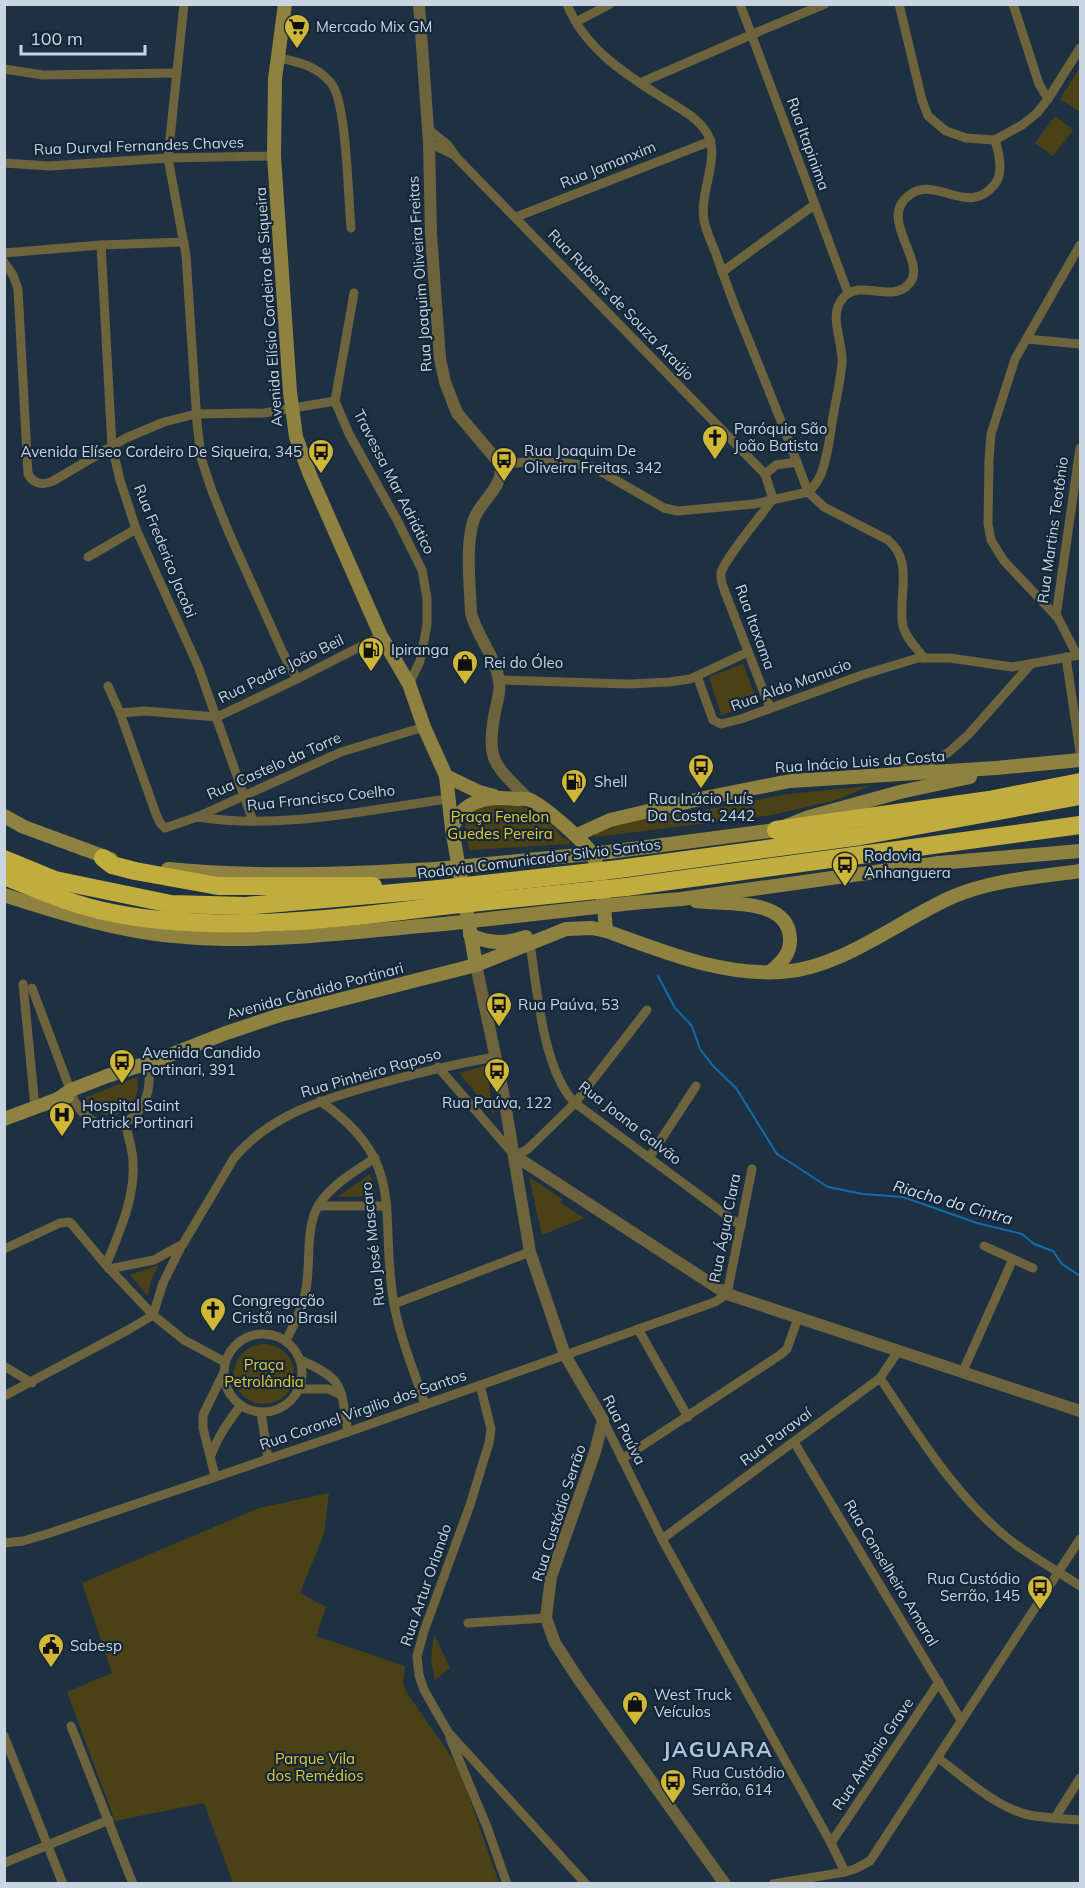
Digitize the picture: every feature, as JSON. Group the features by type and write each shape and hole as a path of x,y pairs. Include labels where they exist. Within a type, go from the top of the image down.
{"highway":[{"path":"776,830 957,806 1080,782"},
{"name":"Rodovia Comunicador Silvio Santos","path":"4,876 48,894 100,910 182,922 232,923 300,920 362,915 439,895 861,836 1080,796"},
{"name":"Rodovia Comunicador Silvio Santos","path":"4,859 55,880 171,904 246,906 439,895 629,895 1080,825"},
{"path":"103,858 112,865 135,871 218,886 391,886 439,895"}],"main road":[{"name":"Avenida Elísio Cordeiro de Siqueira","path":"284,4 275,79 274,156 296,437 300,451 381,636 409,684 422,723 446,776 452,829 477,965"},
{"name":"Rua Inácio Luis da Costa","path":"577,835 610,820 789,781 897,773 946,772 1080,760"},
{"path":"4,816 103,858 157,868 234,874 315,875 436,869 609,852 776,830 809,817 900,792 978,775 996,768"},
{"path":"446,776 479,792 529,800 577,835 596,864 606,931"},
{"path":"452,829 455,819 467,807 497,796"},
{"path":"681,899 939,863 1080,850"},
{"name":"Avenida Cândido Portinari","path":"4,1119 226,1033 280,1015 477,965 559,932 580,927 606,931 690,961 718,968 741,972 782,972 818,965 842,955 916,915 969,891 1080,871"},
{"path":"4,895 108,926 184,937 247,939 444,924 629,895 764,907 779,914 788,926 791,944 783,961 770,972"},
{"name":"Avenida Cândido Portinari","path":"470,935 482,940 508,943 546,932 559,932"},
{"path":"447,973 464,959 468,952 470,935"}],"street":[{"path":"184,4 168,158 184,242 201,458 212,491 297,680"},
{"name":"Rua Joaquim Oliveira Freitas","path":"419,4 440,359 445,382 457,413 501,465"},
{"path":"567,4 588,40 604,56 687,114 703,127 711,141 712,151 703,204 704,220 808,492 824,507 888,540 897,548 901,555 903,579 903,625 909,640 924,658 950,658 1006,667 1079,655 1056,616 995,549 989,534 989,461 991,434 1015,359 1080,245"},
{"path":"576,22 610,4"},
{"name":"Rua Itapinima","path":"740,4 848,293"},
{"path":"640,83 825,4"},
{"path":"899,4 928,116 946,131 966,138 995,140 1022,125 1037,113 1048,99 1080,48"},
{"path":"1012,4 1039,84 1048,99"},
{"path":"279,58 312,67 332,84 338,94 351,228"},
{"path":"4,69 43,75 176,73"},
{"name":"Rua Rubens de Souza Araújo","path":"428,129 448,145 638,345 765,474"},
{"path":"529,800 499,767 491,752 490,743 499,694 499,680 494,663 474,624 471,613 470,535 474,519 499,483 501,465 532,461 593,467 673,511 708,510 808,492 821,475 826,458 842,368 842,346 836,324 836,307 848,293 867,290 889,293 900,291 909,285 914,277 913,268 898,217 900,206 912,193 923,190 933,190 970,199 989,191 998,181 1000,165 995,140"},
{"name":"Rua Jamanxim","path":"516,217 711,141"},
{"name":"Rua Rubens de Souza Araújo","path":"429,143 456,156"},
{"name":"Rua Durval Fernandes Chaves","path":"4,163 50,166 168,158 274,156"},
{"path":"722,272 814,205"},
{"path":"4,253 100,245 184,242"},
{"name":"Rua Frederico Jacobi","path":"100,245 112,446 120,480 136,529 198,666 253,821"},
{"path":"4,261 18,289 28,471 34,481 47,484 147,428 196,414 264,413 335,401"},
{"name":"Travessa Mar Adriático","path":"354,293 335,401 349,434 422,570 427,598 427,625 420,661 409,684"},
{"path":"1027,339 1080,344"},
{"name":"Rua Martins Teotônio","path":"1056,616 1080,448"},
{"path":"773,500 765,474 776,465 797,462"},
{"name":"Rua Itaxama","path":"770,708 725,592 722,572 773,500"},
{"path":"88,557 136,529"},
{"name":"Rua Padre João Beil","path":"120,713 146,711 217,717 297,680 381,636"},
{"path":"499,680 628,684 670,682 697,676 748,652"},
{"path":"1066,657 1080,752"},
{"name":"Rua Aldo Manucio","path":"697,676 713,720 726,724 872,672 924,658"},
{"path":"897,773 910,766 931,762 949,752 968,735 1031,664"},
{"path":"108,686 120,713"},
{"name":"Rua Castelo da Torre","path":"120,713 156,814 164,827 170,828 341,752 397,734 422,723"},
{"path":"946,772 949,752"},
{"name":"Rua Francisco Coelho","path":"197,816 221,821 253,821 325,815 448,799"},
{"name":"Rua Joana Galvão","path":"530,945 551,1063 566,1095 741,1226"},
{"name":"Rua Paúva","path":"477,965 515,1156 530,1252 565,1355 603,1420 662,1539 845,1872"},
{"path":"35,1107 27,986 78,1108 94,1122 114,1125 125,1123 140,1112 146,1102 152,1063"},
{"path":"515,1156 528,1149 575,1103 647,1010"},
{"name":"Rua Pinheiro Raposo","path":"153,1315 163,1283 183,1244 234,1158 244,1146 273,1124 320,1101 438,1067 495,1057"},
{"path":"438,1067 515,1156 727,1294 1080,1411"},
{"path":"649,1158 696,1086"},
{"name":"Rua José Mascaro","path":"320,1101 353,1126 375,1158 385,1186 394,1304 399,1329 425,1404"},
{"path":"108,1267 132,1186 133,1157 125,1123"},
{"path":"286,1341 306,1290 312,1227 319,1206 333,1189 375,1158"},
{"name":"Rua Água Clara","path":"727,1294 752,1169"},
{"path":"319,1206 387,1206"},
{"path":"4,1249 67,1221 73,1224 108,1267 153,1315 184,1340 225,1362"},
{"path":"108,1267 154,1260 183,1244"},
{"path":"984,1246 1033,1268"},
{"path":"394,1304 530,1252"},
{"path":"963,1371 1013,1259"},
{"name":"Rua Coronel Virgilio dos Santos","path":"4,1543 23,1541 50,1533 348,1432 697,1310 727,1294"},
{"path":"4,1396 32,1383 153,1315"},
{"path":"622,1459 780,1355 787,1349 798,1318"},
{"path":"638,1329 688,1417"},
{"path":"215,1476 203,1428 203,1415 223,1374 230,1351 250,1336 269,1335 286,1341 294,1350 300,1360 302,1374 298,1389 292,1398 283,1406 261,1412 241,1406 232,1397 223,1374"},
{"name":"Rua Paravaí","path":"662,1539 880,1378 899,1350"},
{"path":"300,1360 330,1375 339,1387 348,1432"},
{"path":"4,1366 32,1383"},
{"path":"880,1378 933,1457 987,1519 1014,1544 1080,1586"},
{"name":"Rua Artur Orlando","path":"480,1385 491,1429 489,1443 470,1505 424,1631 417,1656 419,1675 424,1690 448,1732 586,1884"},
{"path":"298,1389 328,1389 341,1395"},
{"path":"211,1455 227,1423 241,1406"},
{"path":"261,1412 268,1459"},
{"name":"Rua Custódio Serrão","path":"603,1420 596,1452 551,1577 546,1617 555,1642 579,1680 725,1884"},
{"name":"Rua Conselheiro Amaral","path":"794,1442 961,1720"},
{"path":"772,1884 845,1872 870,1861 1080,1539"},
{"path":"468,1623 546,1617"},
{"name":"Rua Antônio Grave","path":"831,1843 939,1682"},
{"path":"71,1726 133,1884"},
{"path":"448,1732 487,1827 507,1884"},
{"path":"4,1736 63,1884"},
{"path":"938,1758 1005,1805 1029,1815 1080,1820"},
{"path":"1055,1818 1080,1778"},
{"path":"4,1863 109,1820"}],"green space":[{"path":"1080,67 1080,112 1060,99"},
{"path":"1055,116 1073,130 1053,156 1035,143"},
{"path":"743,664 758,703 721,715 709,677"},
{"path":"870,786 836,800 772,815 595,837 593,831 644,818 705,810 788,794"},
{"name":"Praça Fenelon Guedes Pereira","path":"490,803 516,804 531,810 549,823 562,837 569,840 569,844 470,850 467,841 466,819 475,808"},
{"path":"486,1067 494,1115 459,1073"},
{"path":"137,1077 138,1090 134,1100 120,1113 101,1114 84,1098"},
{"path":"370,1174 376,1196 338,1197"},
{"path":"529,1177 563,1200 561,1203 584,1218 542,1235"},
{"path":"159,1265 151,1280 148,1296 130,1275"},
{"name":"Praça Petrolândia","path":"258,1344 270,1344 281,1349 289,1357 294,1374 292,1386 281,1399 270,1404 258,1404 247,1399 239,1391 234,1380 234,1368 239,1357 247,1349"},
{"name":"Parque Vila dos Remédios","path":"329,1493 324,1534 300,1593 326,1607 316,1636 405,1666 403,1684 407,1693 459,1768 499,1883 233,1883 204,1803 115,1821 67,1692 112,1673 82,1583 259,1508"},
{"path":"434,1634 450,1668 435,1680 431,1659"}],"waterway":[{"name":"Riacho da Cintra","path":"658,976 675,1008 692,1026 700,1049 714,1067 736,1088 777,1154 828,1187 863,1194 903,1197 977,1223 1022,1234 1034,1244 1053,1251 1062,1264 1080,1276"}],"place":[{"name":"Mercado Mix GM","path":"297,50"},
{"name":"Paróquia São João Batista","path":"715,461"},
{"name":"Avenida Elíseo Cordeiro De Siqueira, 345","path":"321,475"},
{"name":"Rua Joaquim De Oliveira Freitas, 342","path":"504,483"},
{"name":"Ipiranga","path":"371,673"},
{"name":"Rei do Óleo","path":"465,686"},
{"name":"Rua Inácio Luís Da Costa, 2442","path":"701,790"},
{"name":"Shell","path":"574,805"},
{"name":"Rodovia Anhanguera","path":"845,888"},
{"name":"Rua Paúva, 53","path":"499,1028"},
{"name":"Avenida Candido Portinari, 391","path":"122,1085"},
{"name":"Rua Paúva, 122","path":"497,1094"},
{"name":"Hospital Saint Patrick Portinari","path":"62,1138"},
{"name":"Congregação Cristã no Brasil","path":"213,1333"},
{"name":"Rua Custódio Serrão, 145","path":"1040,1611"},
{"name":"Sabesp","path":"51,1669"},
{"name":"West Truck Veículos","path":"635,1727"},
{"name":"Rua Custódio Serrão, 614","path":"673,1805"}],"district":[{"name":"JAGUARA","path":"718,1750"}]}
